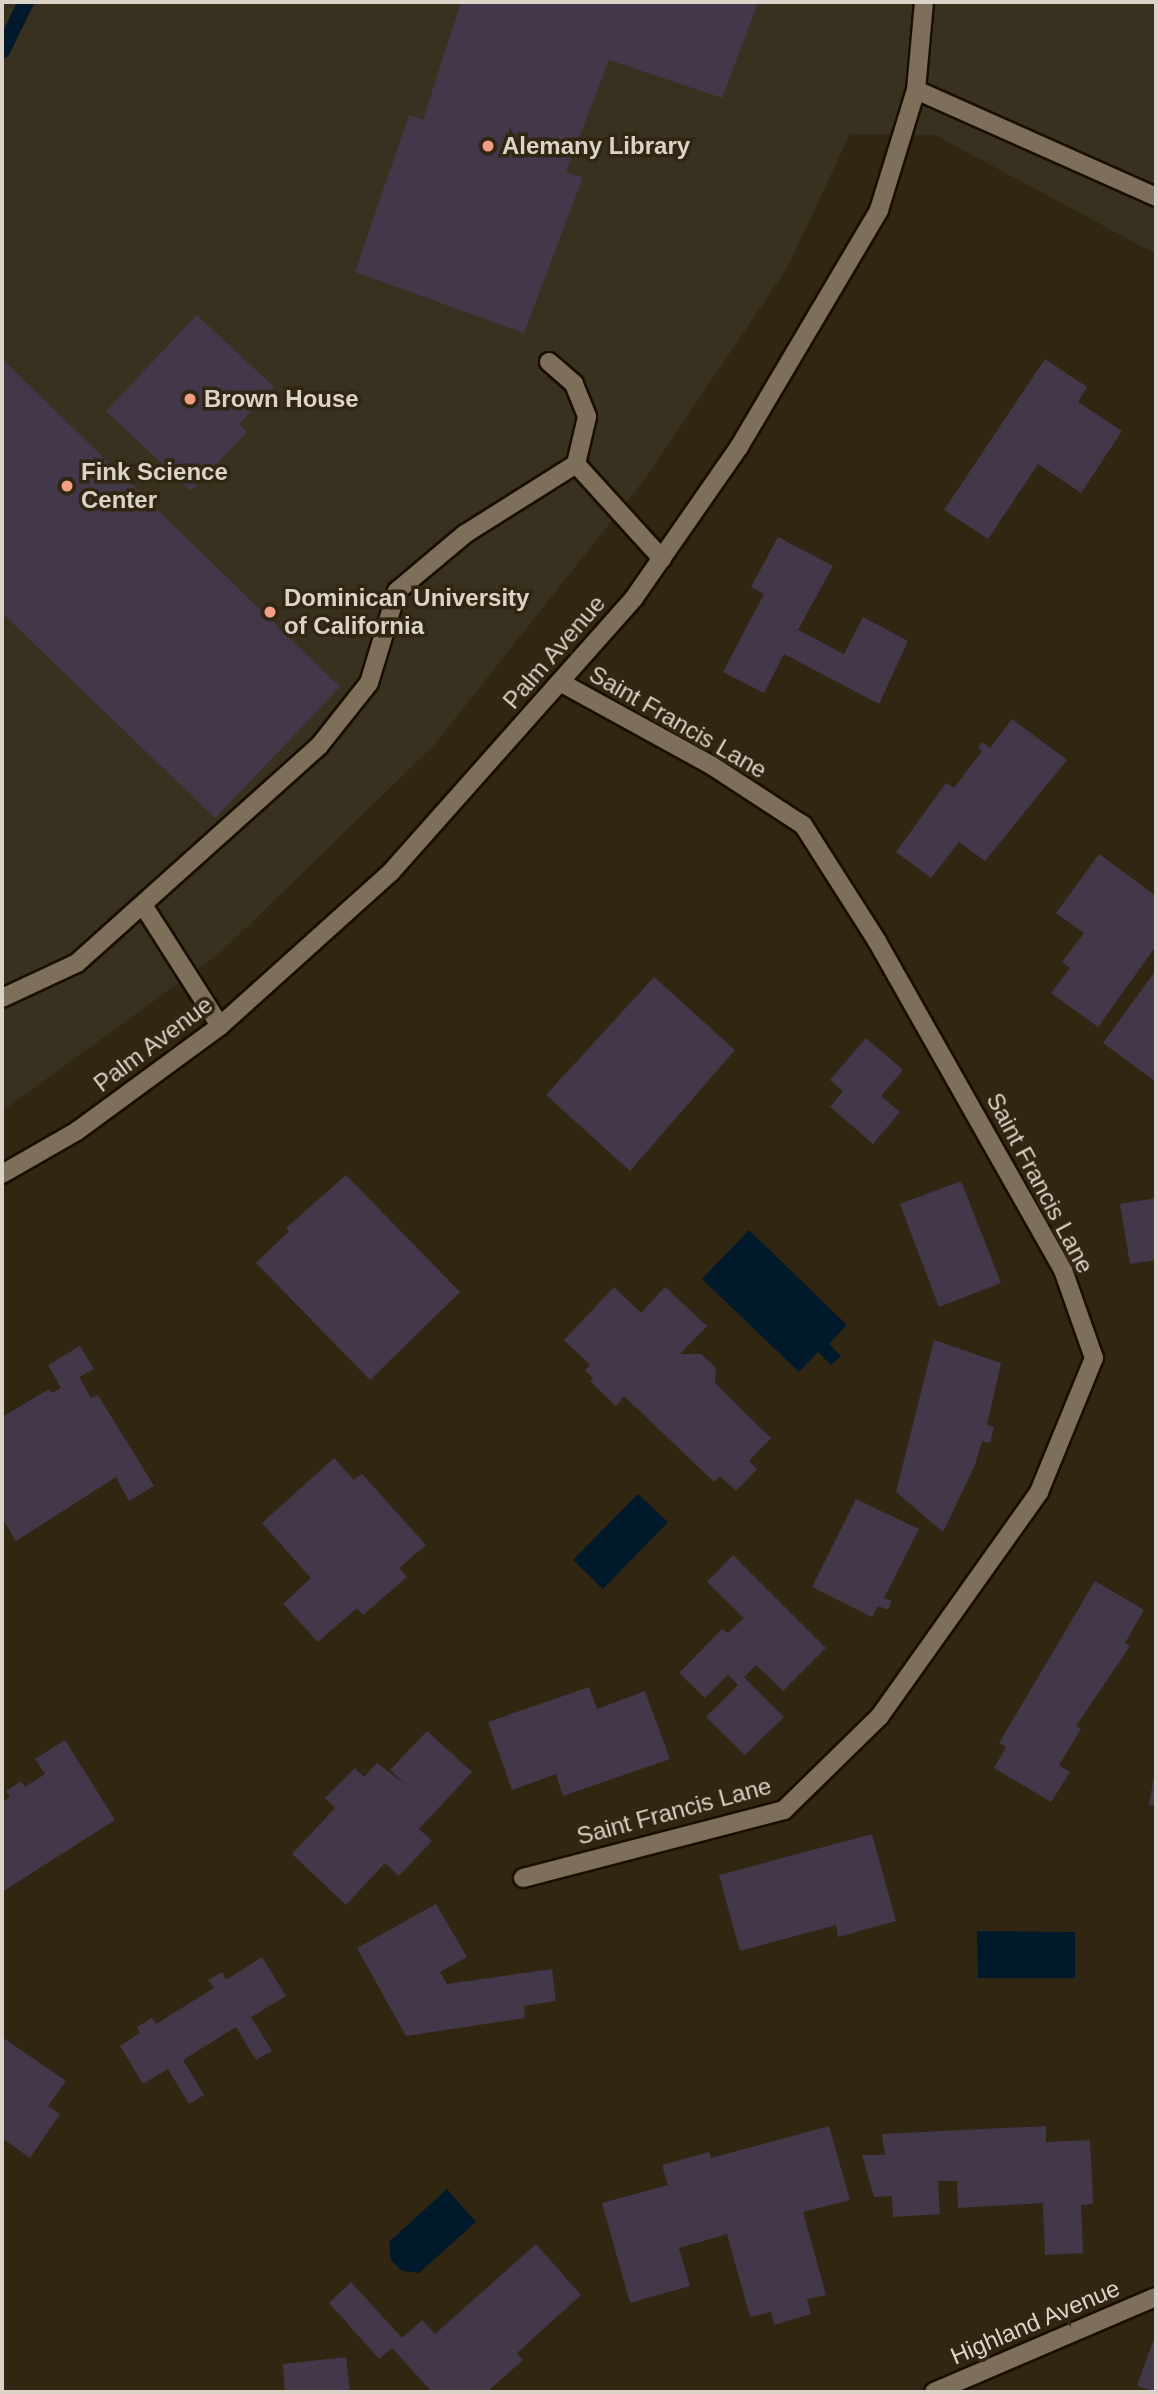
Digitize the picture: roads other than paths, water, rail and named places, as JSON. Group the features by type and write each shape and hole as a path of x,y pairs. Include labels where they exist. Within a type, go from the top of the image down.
{"street":[{"name":"Palm Avenue","path":"2,1174 77,1131 220,1026 391,872 634,598 740,447 879,210 916,90 924,2"},
{"path":"916,90 1156,197"},
{"path":"2,998 77,963 319,746 369,683 397,591 465,534 576,464 587,416 574,384 549,362"},
{"path":"576,464 662,559"},
{"name":"Saint Francis Lane","path":"523,1878 784,1810 880,1716 1039,1492 1094,1358 1063,1270 877,941 803,825 710,765 560,682"},
{"path":"143,905 220,1026"},
{"name":"Highland Avenue","path":"934,2392 1156,2297"}],"water":[{"path":"749,1230 847,1325 829,1344 841,1356 831,1365 818,1352 799,1372 702,1279"},
{"path":"638,1494 668,1522 603,1589 573,1560"},
{"path":"977,1931 1075,1932 1075,1978 978,1978"},
{"path":"447,2189 476,2222 419,2273 402,2271 391,2260 389,2242"}],"waterway":[{"path":"2,51 26,2"}],"place":[{"name":"Alemany Library","path":"488,146"},
{"name":"Brown House","path":"190,399"},
{"name":"Fink Science Center","path":"67,486"},
{"name":"Dominican University of California","path":"270,612"}]}
